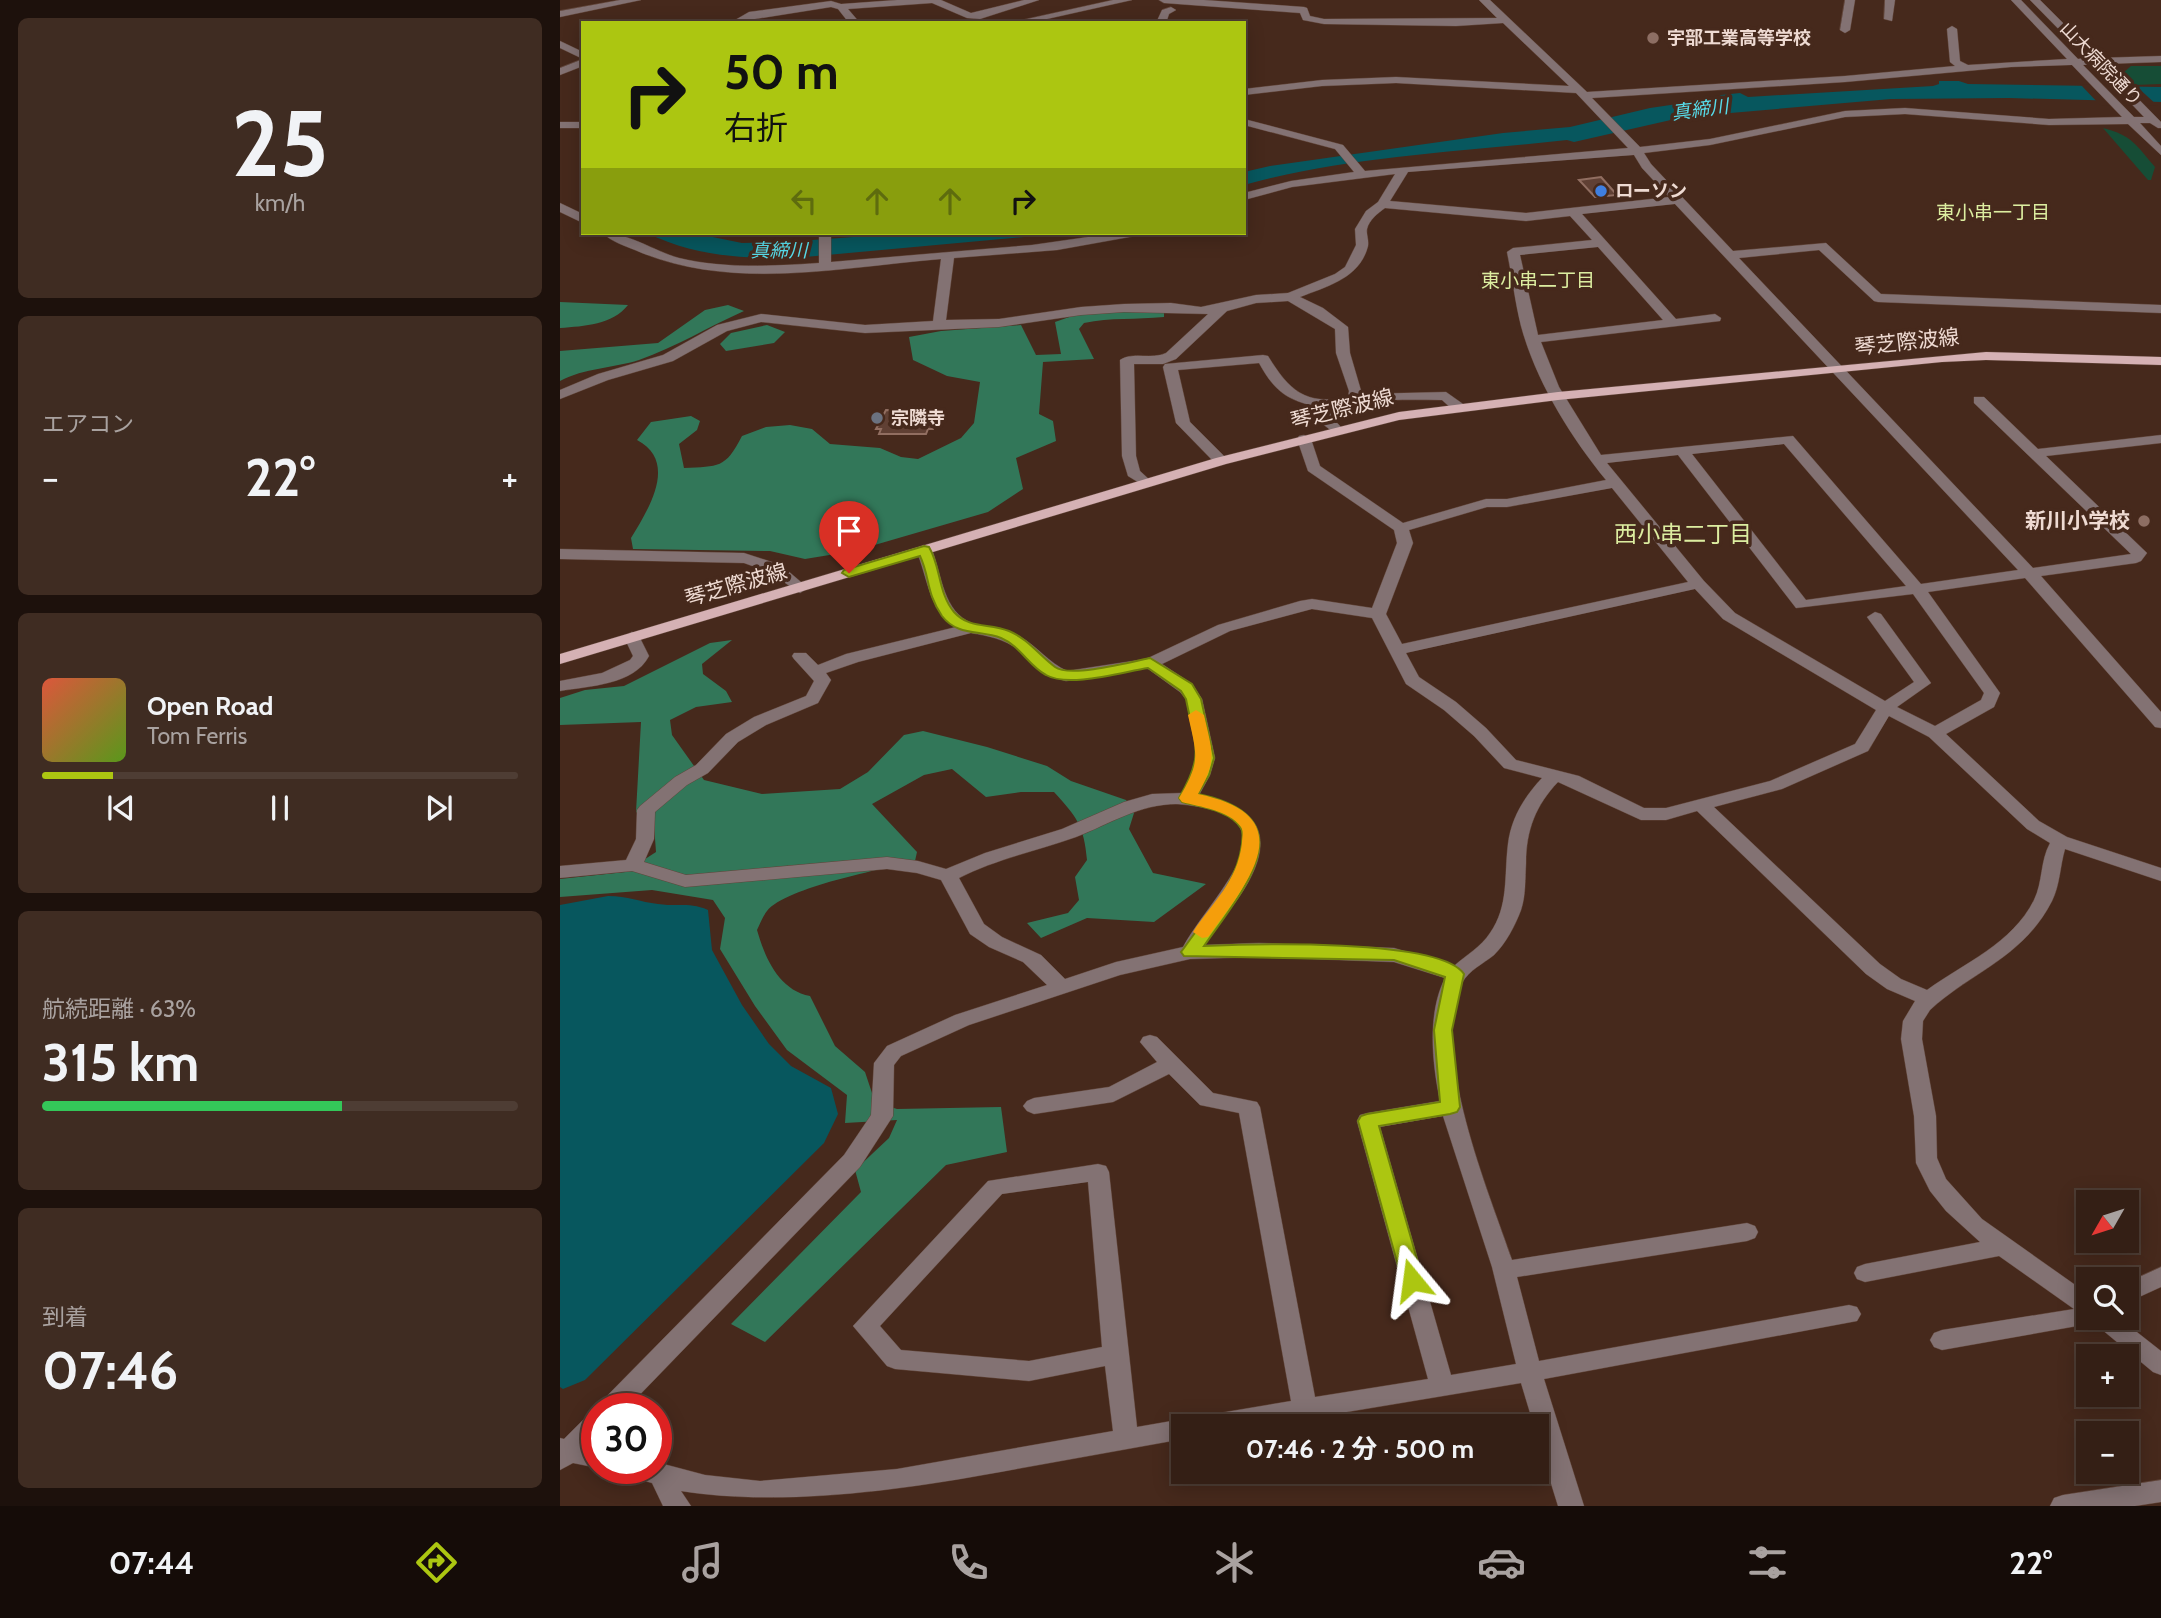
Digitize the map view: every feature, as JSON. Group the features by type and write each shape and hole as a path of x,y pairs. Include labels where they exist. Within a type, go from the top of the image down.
{"main road":[{"name":"琴芝際波線","path":"560,659 1221,461 1399,416 1558,396 1942,358 1986,356 2161,361"}],"street":[{"path":"560,13 636,0"},
{"path":"739,21 749,15 834,4 934,0 970,16 980,16 1034,0"},
{"path":"1023,20 1126,0"},
{"path":"1162,0 1245,6 1305,5 1306,18 1325,23 1371,19 1458,25 1505,20"},
{"path":"1162,0 1171,10"},
{"path":"1484,0 1623,136 1646,166 2029,574 2161,723"},
{"path":"1845,30 1850,0"},
{"path":"1889,19 1890,0"},
{"name":"山大病院通り","path":"2016,0 2161,152"},
{"name":"山大病院通り","path":"2035,0 2157,125"},
{"path":"834,4 853,21"},
{"path":"1162,21 1165,12 1171,10 1209,11 1245,6"},
{"path":"769,12 780,21"},
{"path":"1952,29 1955,62 1966,68"},
{"path":"560,44 581,55"},
{"path":"1246,92 1322,83 1396,80 1582,93 1845,79 2074,61 2161,58"},
{"path":"560,72 581,63"},
{"path":"1246,196 1291,184 1361,172 1637,151 1743,136 1827,116 1878,111 2049,122 2132,121 2157,125"},
{"path":"1246,123 1339,147 1361,172"},
{"path":"560,125 581,125"},
{"path":"560,395 603,376 668,358 722,328 750,320 784,318 865,329 999,323 1081,311 1124,308 1171,306 1201,311 1256,299 1290,297 1339,277 1349,269 1362,245 1361,229 1370,214 1382,204 1404,169"},
{"path":"1382,204 1525,217 1678,200"},
{"path":"560,207 581,218"},
{"path":"1573,212 1673,323"},
{"path":"613,235 652,255 706,266 760,268 1060,245 1119,235"},
{"path":"825,235 825,262"},
{"path":"1599,243 1513,252 1528,327 1552,387 1597,460 1698,584 1729,615 1885,708 1935,733 2033,825 2060,841 2161,875"},
{"path":"1731,255 1822,246 1878,298 2161,309"},
{"path":"939,324 948,254"},
{"path":"1290,297 1318,311 1341,327 1343,353 1356,391 1354,398"},
{"path":"1146,483 1133,473 1129,456 1127,360 1163,360 1171,356 1222,308"},
{"path":"1534,338 1716,318"},
{"path":"1221,461 1183,423 1170,367 1263,359 1276,384 1297,398 1331,405 1374,395 1446,396 1458,407"},
{"path":"1682,451 1802,605 2136,558 2139,553 1979,400"},
{"path":"1331,405 1325,415 1337,431"},
{"path":"1304,439 1313,468 1401,528 1405,542 1378,614 1412,680 1450,706 1480,732 1510,764 1573,780 1641,814 1666,814 1776,785 1861,747 1885,708 1923,683 1875,617"},
{"path":"1597,460 1788,439 1918,590 1992,693 1988,703 1935,733"},
{"path":"2037,453 2161,439"},
{"path":"1401,528 1486,503 1507,503 1616,484"},
{"path":"924,550 930,562 937,597 950,616 969,629"},
{"path":"560,555 744,558 770,564 785,572 800,588"},
{"path":"1396,650 1698,584"},
{"path":"816,671 852,657 969,629 1003,634 1022,644 1052,672 1066,676 1150,663 1224,628 1300,606 1326,605 1378,614"},
{"path":"560,686 619,674 635,667 641,656 632,637"},
{"path":"633,864 645,839 646,810 681,780 702,769 732,738 760,721 812,699 823,680 800,656"},
{"path":"1150,663 1186,688 1194,699 1206,758 1201,775 1188,798"},
{"path":"1553,777 1534,797 1522,820 1517,845 1517,888 1511,911 1488,950 1455,974 1443,1030 1450,1107 1504,1269 1530,1372 1571,1506"},
{"path":"948,876 1150,800 1200,800 1233,812 1248,824 1251,832 1248,859 1242,878 1190,952"},
{"path":"1702,806 1845,940 1860,960 1895,985 1932,999"},
{"path":"2060,841 2054,849 2051,881 2039,908 1992,958 1917,1012 1909,1039 1916,1055 1926,1128 1927,1164 1940,1186 1958,1209 2002,1247 2076,1298"},
{"path":"560,872 633,864 685,881 811,872 887,863 918,867 948,876 957,888 967,915 978,931 1003,946 1032,958 1062,988"},
{"path":"626,1393 852,1161 883,1116 884,1063 894,1051 962,1020 1136,963 1190,952 1259,950 1394,954 1455,974"},
{"path":"1150,1042 1207,1100 1249,1107 1306,1409"},
{"path":"1034,1106 1113,1094 1171,1064"},
{"path":"1442,1386 1367,1121 1450,1107"},
{"path":"1115,1354 1029,1371 895,1359 865,1326 996,1187 1098,1172 1126,1439"},
{"path":"1504,1269 1747,1232"},
{"path":"1865,1273 2002,1247"},
{"path":"2139,1287 2161,1276"},
{"path":"1275,1414 1530,1372 1849,1314"},
{"path":"1942,1340 2076,1318"},
{"path":"2118,1330 2161,1365"},
{"path":"672,1478 705,1486 760,1492 897,1480 1171,1431"},
{"path":"563,1453 581,1437"},
{"path":"563,1453 581,1456"},
{"path":"665,1484 667,1492 678,1506"},
{"path":"2063,1506 2161,1491"}],"green space":[{"path":"2131,66 2161,66 2161,84 2135,85 2123,73"},
{"path":"2103,128 2121,134 2138,147 2155,167 2151,180 2148,180"},
{"path":"560,302 628,305 622,312 606,321 560,328"},
{"path":"728,305 744,311 653,355 629,363 579,373 560,381 560,351 658,343 705,310"},
{"path":"1132,310 1164,313 1164,317 1084,323 1079,329 1094,359 1043,362 1039,414 1053,421 1056,441 1016,458 1023,489 988,512 854,551 805,559 770,551 633,549 631,538 651,500 658,473 656,461 649,449 637,440 651,422 691,416 700,421 697,430 679,444 684,468 720,464 731,455 742,436 766,427 790,425 812,429 830,444 880,448 901,457 918,459 961,438 974,423 980,382 947,376 913,360 909,337 941,331 1021,325 1036,355 1061,354 1055,322 1075,315"},
{"path":"767,325 785,332 774,343 726,351 720,344 731,333"},
{"path":"732,640 702,664 703,674 726,691 732,702 696,707 670,720 672,735 704,780 762,794 840,789 868,772 904,735 923,731 1047,766 1071,781 1126,800 1134,813 1129,829 1153,873 1206,884 1154,922 1087,918 1041,938 1027,923 1068,913 1079,900 1075,877 1087,860 1078,823 1054,792 1021,792 986,797 952,769 924,775 872,804 917,852 915,861 814,887 778,902 767,911 757,930 769,962 790,987 810,996 835,1046 865,1072 875,1102 897,1109 1001,1107 1007,1152 946,1165 765,1342 731,1324 861,1192 855,1170 889,1138 897,1120 845,1123 847,1095 787,1050 755,1006 720,949 725,918 713,900 652,890 560,897 560,879 625,872 656,852 654,825 636,812 641,722 560,725 560,698 585,690 624,686 710,643"}],"water":[{"name":"真締川","path":"1939,81 1959,81 1968,84 2161,87 2161,102 2009,98 1891,99 1684,117 1574,142 1567,140 1364,161 1323,167 1246,184 1246,172 1270,166 1503,133 1570,127 1650,108 1718,98 1721,95 1740,93 1748,97 1939,84"},
{"name":"真締川","path":"652,235 703,235 742,243 881,235 1046,235 794,258 737,257 665,241"},
{"path":"608,896 658,904 695,906 708,910 712,950 742,1005 769,1044 791,1066 831,1088 838,1114 824,1143 585,1380 563,1389 560,1387 560,905"}],"pier":[{"path":"2080,84 2135,85 2158,106 2100,105"}],"building":[{"name":"ローソン","path":"1601,177 1617,195 1595,197 1579,180"},
{"path":"886,410 941,412 933,429 928,429 926,434 879,434 881,429 876,429"}],"slow traffic":[{"path":"1196,715 1206,758 1201,775 1188,798 1233,812 1248,824 1251,832 1251,845 1242,878 1202,932"}],"place":[{"name":"宇部工業高等学校","path":"1653,38"},
{"name":"ローソン","path":"1601,191"},
{"name":"宗隣寺","path":"877,418"},
{"name":"新川小学校","path":"2144,521"}],"district":[{"name":"東小串一丁目","path":"1993,212"},
{"name":"東小串二丁目","path":"1538,280"},
{"name":"西小串二丁目","path":"1683,534"}],"route":[{"path":"849,573 924,550 930,562 937,597 950,616 969,629 1003,634 1022,644 1052,672 1066,676 1150,663 1186,688 1194,699 1206,758 1201,775 1188,798 1233,812 1248,824 1251,832 1251,845 1242,878 1190,952 1259,950 1394,954 1455,974 1448,996 1443,1030 1450,1107 1367,1121 1412,1280"}]}
